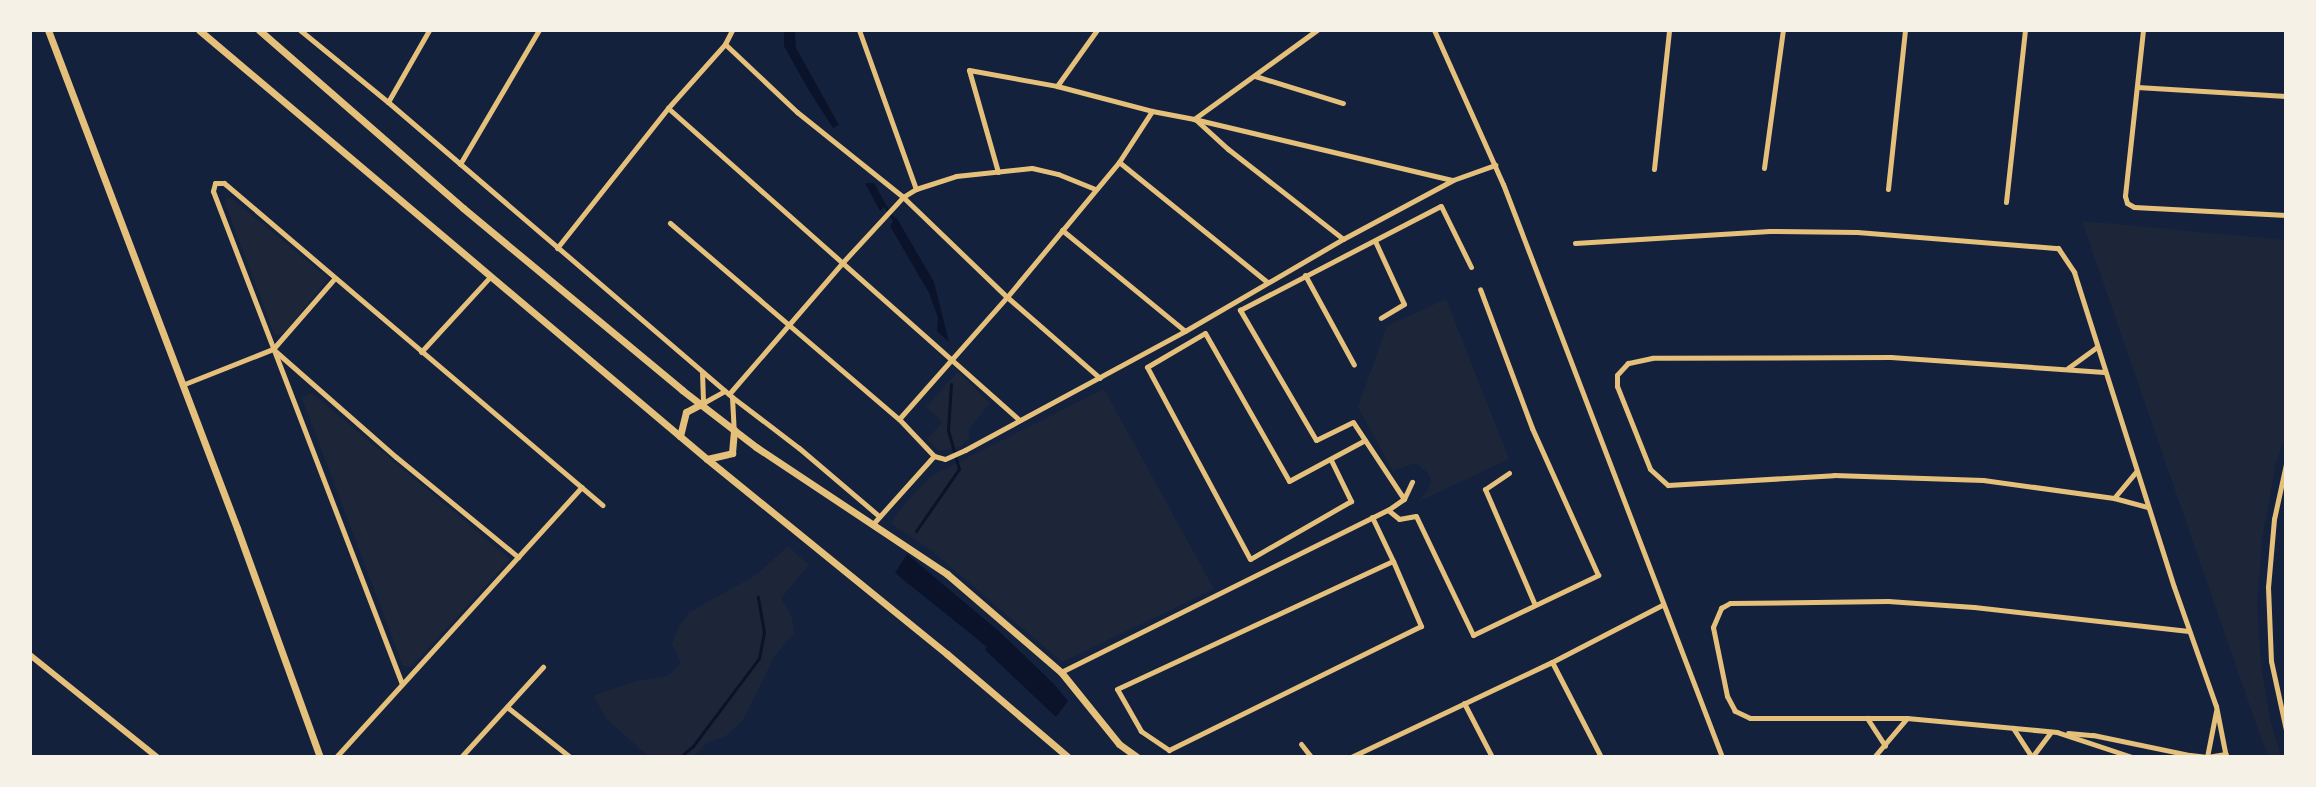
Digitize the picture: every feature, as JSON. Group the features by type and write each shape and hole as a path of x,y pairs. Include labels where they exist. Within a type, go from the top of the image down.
{"main road":[{"path":"48,30 237,528 320,757"},
{"path":"199,30 707,459 947,654 1068,757"},
{"path":"259,30 463,208 682,390 703,403 734,430 947,574 1061,672 1119,744 1137,757"},
{"path":"680,436 685,414 703,403"},
{"path":"707,459 732,453 734,430"}],"street":[{"path":"300,30 388,102 702,372 799,448 879,516"},
{"path":"388,102 429,30"},
{"path":"460,164 539,30"},
{"path":"557,248 668,108 725,44 732,30"},
{"path":"859,30 916,189"},
{"path":"1057,86 1097,30"},
{"path":"1194,118 1317,30"},
{"path":"1434,30 1495,165 1722,757"},
{"path":"1654,169 1669,30"},
{"path":"1764,168 1783,30"},
{"path":"1888,189 1905,30"},
{"path":"2007,202 2025,30"},
{"path":"2143,30 2125,196 2127,203 2134,207 2286,215"},
{"path":"725,44 797,112 903,197 1007,297 1100,378"},
{"path":"998,172 969,70 1057,86 1152,111 1194,118 1453,180"},
{"path":"1255,76 1344,103"},
{"path":"2137,87 2286,96"},
{"path":"668,108 1020,420"},
{"path":"899,420 954,360 1119,162 1152,111"},
{"path":"1194,118 1228,149 1343,239"},
{"path":"1119,162 1267,282"},
{"path":"670,223 899,420 934,456 945,459 1100,378 1343,239 1453,180 1495,165"},
{"path":"702,372 703,403 729,394 787,324 843,262 903,197 916,189 957,176 1032,168 1058,174 1095,189"},
{"path":"402,684 213,191 214,184 224,183 334,279 603,505"},
{"path":"1404,499 1353,422 1316,440 1240,310 1442,206 1471,267"},
{"path":"1062,230 1185,331"},
{"path":"1575,243 1770,231 1846,232 2058,248 2074,272 2136,472 2216,706 2226,756 2188,756 2093,735 1907,718 1750,718 1735,711 1727,696 1713,627 1721,608 1730,603 1888,601 1974,607 2189,631"},
{"path":"1375,241 1404,304 1381,318"},
{"path":"1305,275 1354,365"},
{"path":"421,352 490,277"},
{"path":"182,385 273,349 334,279"},
{"path":"1388,510 1399,519 1416,516 1473,635 1598,575 1532,428 1480,289"},
{"path":"1331,460 1351,501 1250,559 1147,367 1205,333 1290,481 1365,440"},
{"path":"2068,368 2097,348"},
{"path":"273,349 396,457 518,557"},
{"path":"2104,372 1891,357 1652,358 1628,363 1617,375 1617,386 1650,469 1668,485 1834,475 1983,480 2114,498 2148,507"},
{"path":"729,394 734,430"},
{"path":"872,525 934,456"},
{"path":"2286,464 2274,519 2268,587 2271,660 2286,729"},
{"path":"1509,472 1485,489 1535,605"},
{"path":"2114,498 2136,472"},
{"path":"1061,672 1388,510 1404,499 1412,482"},
{"path":"336,757 582,487"},
{"path":"1372,517 1393,561 1421,626 1169,750 1141,730 1117,689 1393,561"},
{"path":"1351,757 1552,662 1662,605"},
{"path":"30,656 158,757"},
{"path":"1552,662 1601,757"},
{"path":"461,757 543,667"},
{"path":"1464,703 1492,757"},
{"path":"2207,757 2216,706"},
{"path":"507,707 570,757"},
{"path":"1867,718 1885,746"},
{"path":"1874,757 1907,718"},
{"path":"2013,728 2032,757 2054,732"},
{"path":"2054,732 2132,757"},
{"path":"1301,744 1311,757"}],"shaded area":[{"path":"784,30 795,30 796,48 839,125 833,128 808,89 784,46"},
{"path":"865,183 874,183 886,205 880,211"},
{"path":"227,198 232,199 328,278 287,330 279,335 274,334 225,203"},
{"path":"896,217 934,282 949,342 937,331 938,318 929,293 890,226"},
{"path":"2082,221 2286,240 2286,436 2276,462 2262,540 2257,605 2261,665 2271,723 2281,757 2269,757 2262,741"},
{"path":"1446,299 1509,459 1418,502 1429,488 1431,479 1427,472 1415,463 1393,471 1358,407 1387,326"},
{"path":"958,372 990,403 969,429 969,438 959,447 939,451 927,439 943,422 926,407"},
{"path":"1104,389 1214,589 1062,662 932,551 891,523 902,507 931,476"},
{"path":"312,393 510,559 411,667 403,666 302,398"},
{"path":"788,546 809,565 781,598 792,618 794,633 774,657 743,720 726,736 706,743 694,757 649,757 607,719 593,696 636,681 667,676 681,663 672,644 679,626 690,612 756,575"},
{"path":"907,554 1001,633 1054,684 1068,701 1056,717 985,650 987,647 895,573"}],"waterway":[{"path":"883,203 896,223"},
{"path":"916,531 959,469 948,430 951,384"},
{"path":"680,757 693,746 759,658 764,632 758,597"}]}
